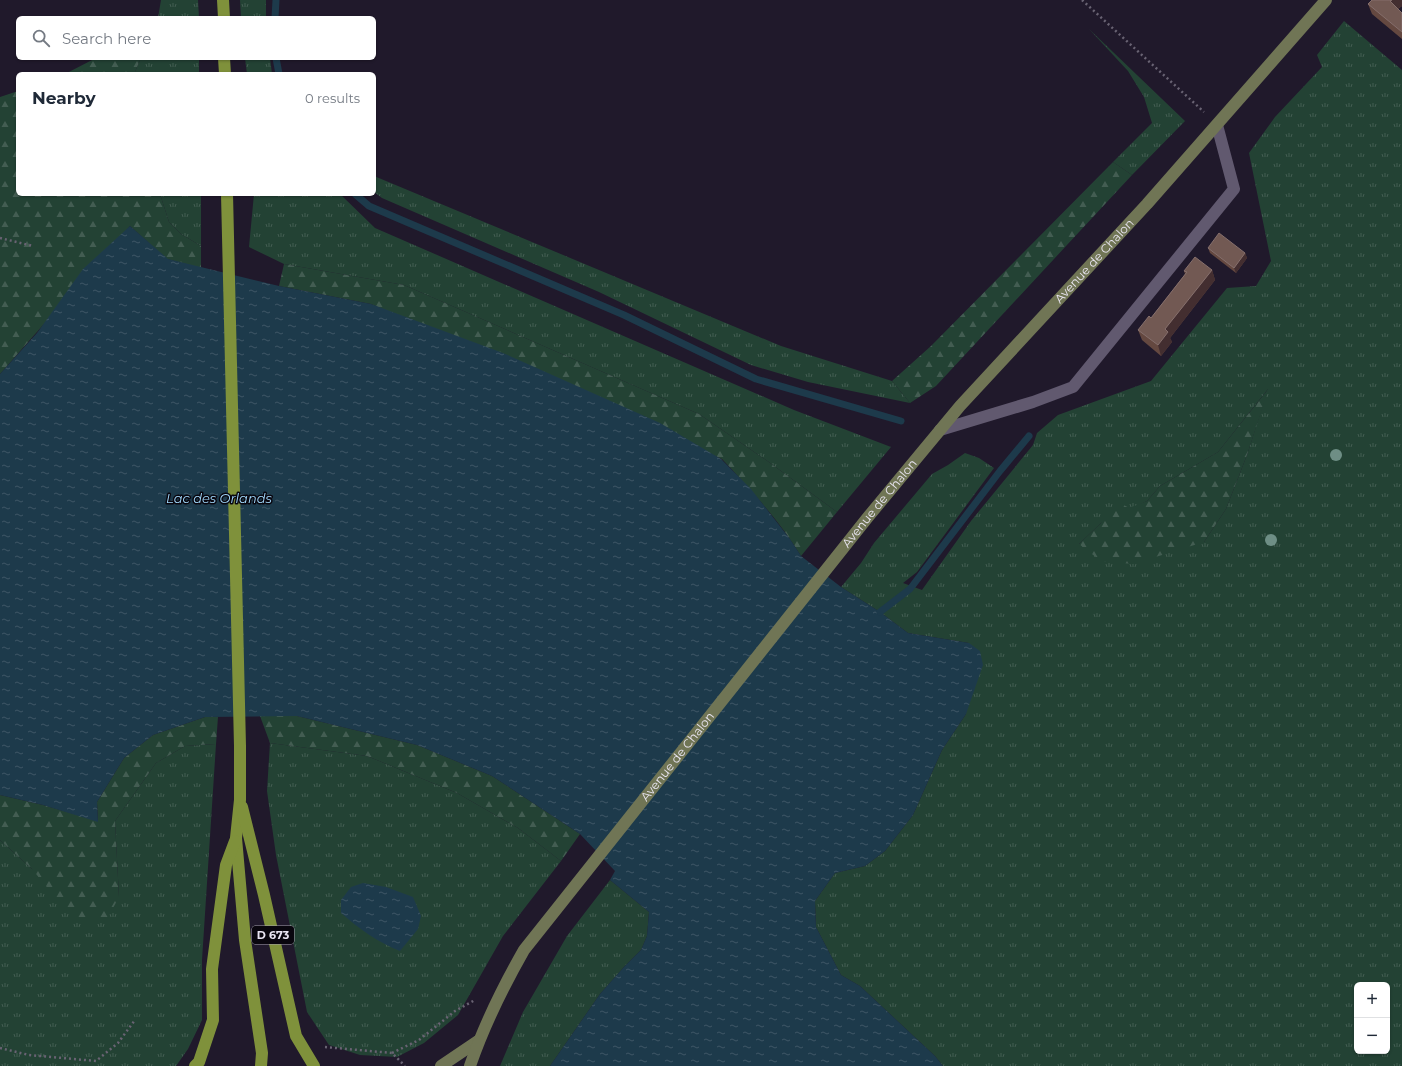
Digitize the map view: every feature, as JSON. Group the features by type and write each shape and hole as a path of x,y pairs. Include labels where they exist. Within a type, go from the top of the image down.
{"main road":[{"path":"223,0 224,16"},
{"name":"Avenue de Chalon","path":"470,1066 478,1041 505,982 524,950 868,517 960,406 1147,204 1326,0"},
{"path":"224,60 225,72"},
{"name":"D 673","path":"227,196 240,746 240,800 236,838 245,940 262,1053 260,1066"},
{"name":"D 673","path":"240,800 264,894 296,1036 314,1066"},
{"path":"195,1066 199,1062 213,1020 213,962 226,865 236,838"},
{"path":"441,1066 478,1041"}],"lane":[{"path":"940,430 1033,402 1073,388 1234,189 1218,124"}],"path":[{"path":"1082,0 1218,124"},
{"path":"0,238 33,246"},
{"path":"392,1053 420,1040 455,1012 505,982"},
{"path":"0,1048 29,1054 96,1061 118,1043 135,1020"}],"green space":[{"path":"161,0 198,0 199,16 158,16"},
{"path":"240,0 266,0 266,16 241,16"},
{"path":"1344,21 1402,70 1402,1066 943,1066 935,1056 860,986 841,975 816,927 815,901 835,873 865,866 885,851 913,815 942,750 966,714 969,643 908,633 880,612 841,587 861,563 874,543 932,474 965,453 979,458 994,468 917,572 903,583 922,590 971,521 1033,445 1037,433 1058,415 1151,381 1227,288 1256,286 1271,261 1249,153 1275,117 1322,67 1317,55","holes":["1268,389 1247,455 1226,509 1204,542 1079,544 1101,523 1147,501 1160,486 1218,452"]},
{"path":"1089,29 1185,121 1132,175 1113,162 1152,123 1144,97 1128,71"},
{"path":"92,60 140,60 135,72 69,72"},
{"path":"140,60 199,60 199,72 135,72"},
{"path":"245,60 270,60 272,72 247,72"},
{"path":"16,92 16,196 161,196 169,222 181,234 201,246 201,268 167,259 130,226 0,374 0,97"},
{"path":"1113,162 1132,175 936,386 910,403 892,381 931,346"},
{"path":"376,177 781,346 892,381 910,403 808,382 751,365 599,292 382,198 376,194"},
{"path":"161,196 201,196 201,246 181,234 169,222"},
{"path":"254,196 342,196 375,228 794,410 891,447 837,512 766,460 699,414 404,285 284,264 249,247"},
{"path":"284,264 404,285 699,414 766,460 837,512 801,556 774,517 722,459 371,304 279,286"},
{"path":"1269,388 1247,455 1226,509 1204,542 1133,564 1101,561 1079,544 1101,523 1117,501 1129,508 1147,501 1160,486 1218,452"},
{"path":"260,716 297,716 417,745 492,776 580,834 561,861 518,828 457,793 367,756 270,743"},
{"path":"205,717 218,717 216,744 185,746 156,763 115,821 119,897 107,919 73,919 32,869 0,840 0,795 43,805 98,821 97,802 124,758 153,735"},
{"path":"270,743 367,756 457,793 518,828 561,861 503,936 458,1015 424,1043 397,1057 360,1055 329,1045 307,1012 276,855 267,791"},
{"path":"216,744 202,960 202,1020 188,1049 176,1066 0,1066 0,840 32,869 119,897 115,821 156,763 185,746"},
{"path":"610,880 649,912 647,936 641,950 600,994 550,1066 500,1066 523,1012 567,936"}],"water":[{"name":"Lac des Orlands","path":"130,226 168,259 279,286 371,304 503,353 660,423 721,459 751,489 790,539 801,556 841,587 880,612 908,633 969,643 980,651 983,665 966,714 942,750 913,815 885,851 865,866 835,873 815,901 816,927 841,975 860,986 935,1056 943,1066 550,1066 600,994 641,950 647,936 649,912 610,880 615,871 580,834 492,776 417,745 297,716 205,717 153,735 124,758 97,802 98,822 43,805 0,795 0,374 37,333 83,269"},
{"path":"363,883 386,887 413,897 421,916 418,929 400,951 369,935 341,913 341,900 351,887"}],"building":[{"path":"1372,0 1392,0 1390,1 1402,13 1402,32 1368,4"},
{"path":"1219,233 1245,253 1234,268 1208,248"},
{"path":"1195,257 1212,270 1165,329 1168,332 1158,345 1138,330 1149,316 1151,318 1187,272 1184,271"}],"waterway":[{"path":"275,16 276,0"},
{"path":"276,60 279,72"},
{"path":"357,196 369,206 624,315 756,379 901,421"},
{"path":"880,612 910,589 1000,471 1029,436"}]}
